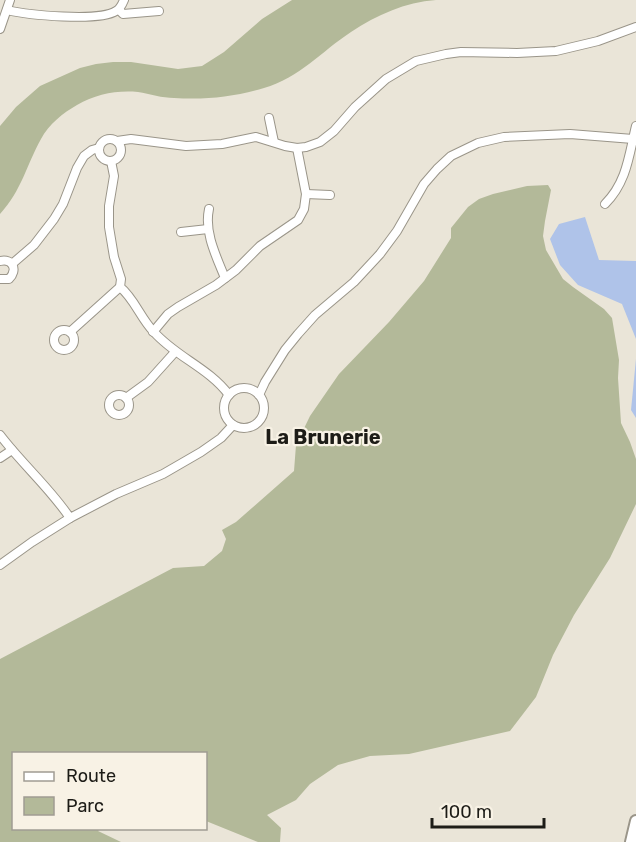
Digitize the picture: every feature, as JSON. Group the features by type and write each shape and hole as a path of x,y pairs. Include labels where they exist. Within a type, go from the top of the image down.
{"highway":[{"path":"631,842 636,821"}],"street":[{"path":"0,29 10,0"},
{"path":"7,10 72,16 106,15 119,10 124,0"},
{"path":"119,10 123,14 159,11"},
{"path":"117,141 121,147 120,155 111,161 102,157 99,148 101,142 106,139 117,141 130,139 186,146 222,144 256,138 285,146 306,147 320,142 334,131 355,107 386,79 416,62 461,52 556,51 598,41 636,27"},
{"path":"269,118 274,142"},
{"path":"605,204 622,182 636,126"},
{"path":"259,395 297,334 315,315 348,288 380,254 397,231 424,184 451,156 478,143 504,137 570,134 633,140"},
{"path":"12,264 34,245 54,219 84,156 99,148"},
{"path":"153,332 168,314 216,285 236,270 260,246 298,220 304,209 306,194 297,148"},
{"path":"70,332 120,287 121,279 114,257 109,227 109,206 114,176 111,161"},
{"path":"306,194 330,195"},
{"path":"209,209 208,229 225,278"},
{"path":"181,232 208,229"},
{"path":"0,261 7,260 12,264 14,271 12,277 6,280 0,279"},
{"path":"120,287 153,332 175,352 222,385 229,395"},
{"path":"126,398 148,382 175,352"},
{"path":"248,388 259,395 263,400 264,412 259,422 253,426 240,428 228,420 225,414 225,401 234,390 248,388"},
{"path":"0,566 70,518 116,494 163,474 201,452 221,438 233,425"},
{"path":"0,435 70,518"},
{"path":"0,458 12,450"}],"green space":[{"path":"292,0 436,0 413,3 371,20 340,39 288,78 264,88 231,96 197,99 122,92 84,101 62,115 48,128 14,196 0,214 0,126 16,107 40,86 80,68 96,64 131,62 178,69 202,66 224,52 262,19"},
{"path":"548,185 551,190 543,236 546,250 563,279 604,309 612,318 619,360 621,423 636,459 636,504 610,558 574,615 553,655 536,697 510,731 409,754 370,756 338,765 310,784 296,800 267,815 281,828 280,842 258,842 207,821 207,752 12,752 12,830 99,830 121,842 0,842 0,659 173,568 204,566 222,551 226,539 222,530 236,522 294,471 296,445 310,416 339,374 389,322 424,281 451,238 451,228 468,207 479,199 493,194 527,186"}],"water":[{"path":"585,217 599,260 636,261 636,339 622,304 578,285 560,265 550,239 559,224"},
{"path":"636,359 636,418 631,410"}],"district":[{"name":"La Brunerie","path":"323,437"}]}
